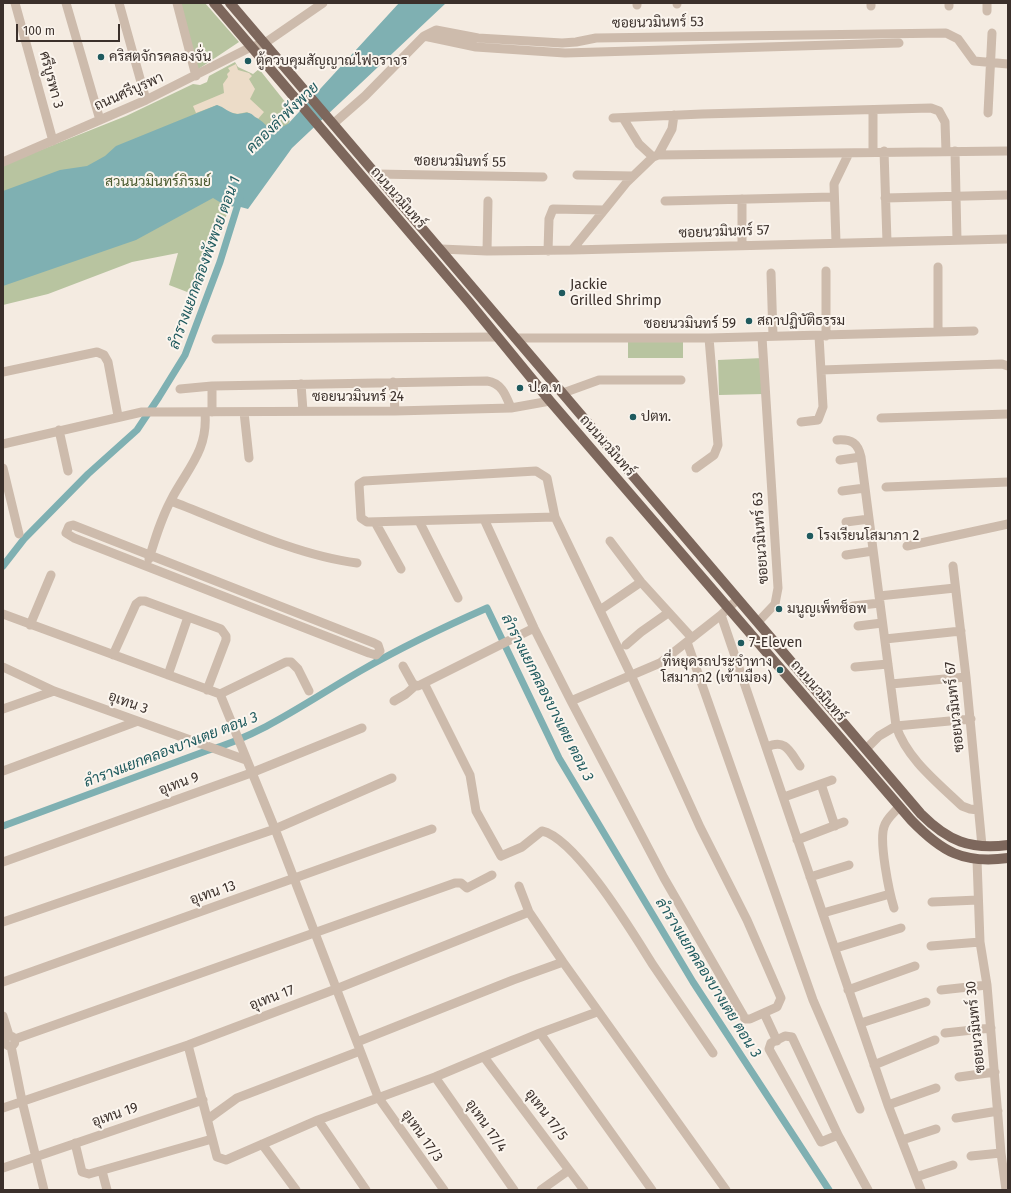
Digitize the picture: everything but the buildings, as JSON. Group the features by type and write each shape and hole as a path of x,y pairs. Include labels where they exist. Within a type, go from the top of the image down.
{"main road":[{"name":"ถนนนวมินทร์","path":"214,3 498,337 724,611 899,807 940,847 953,853 977,860 1008,858"},
{"name":"ถนนนวมินทร์","path":"230,3 909,801 934,827 946,836 982,846 1008,845"},
{"path":"550,401 562,393"}],"street":[{"name":"ศรีบูรพา 3","path":"15,3 53,141"},
{"path":"66,3 100,120"},
{"path":"119,3 146,100"},
{"path":"177,3 196,76"},
{"name":"ถนนศรีบูรพา","path":"3,160 53,141 146,100 251,47 265,43 323,3"},
{"name":"ซอยนวมินทร์ 53","path":"424,36 436,30 478,38 569,42 596,38 946,33 958,39 974,61 1008,64"},
{"path":"988,113 992,33"},
{"path":"330,120 365,96 424,36 476,47 565,53 899,43"},
{"path":"613,118 931,108 939,111 945,122 946,151"},
{"path":"873,110 873,151"},
{"path":"572,250 633,176 655,156 670,134 674,115"},
{"path":"623,118 639,144 655,156 849,153 873,151 1008,151"},
{"path":"884,151 887,242"},
{"path":"955,151 957,240"},
{"path":"836,242 834,197 835,180 849,153"},
{"name":"ซอยนวมินทร์ 55","path":"376,174 542,177"},
{"path":"577,175 633,176"},
{"path":"885,198 1008,195"},
{"path":"665,201 834,197"},
{"path":"742,199 742,245"},
{"path":"487,251 488,201"},
{"path":"548,251 549,219 553,209 604,210"},
{"name":"ซอยนวมินทร์ 57","path":"441,250 548,251 836,242 1008,239"},
{"path":"938,267 938,332"},
{"path":"801,422 818,420 822,415 821,370 826,271"},
{"path":"771,273 773,336"},
{"name":"ซอยนวมินทร์ 59","path":"515,338 709,338 974,331"},
{"path":"216,338 498,337"},
{"name":"ซอยนวมินทร์ 63","path":"758,622 775,604 778,595 762,337"},
{"path":"696,468 714,455 718,445 709,338"},
{"path":"3,372 97,352 104,355 108,362 118,416"},
{"path":"821,370 1008,366"},
{"path":"562,393 599,380 681,380"},
{"path":"394,382 395,411"},
{"path":"180,389 212,386 301,384 494,382 505,393 511,408"},
{"path":"301,384 303,411"},
{"path":"146,566 170,501 202,448 209,413 212,386"},
{"name":"ซอยนวมินทร์ 24","path":"3,444 118,416 146,412 209,413 395,411 511,408 550,401"},
{"path":"244,412 249,458"},
{"path":"881,418 1008,414"},
{"path":"59,430 68,471"},
{"path":"837,440 848,440 854,442 859,448 861,457 896,726 900,739 910,754 962,806 978,810"},
{"path":"840,460 861,457"},
{"path":"3,468 19,534"},
{"path":"484,519 534,628 664,878 742,1016 745,1019 750,1019 777,1006 781,998 747,920 700,827 631,675 555,516 547,478 536,471 364,481 359,484 358,489 361,518 367,522 555,516"},
{"path":"886,487 1008,482"},
{"path":"842,491 865,488"},
{"path":"170,501 278,542 338,560 357,563"},
{"path":"846,522 869,519"},
{"path":"419,521 458,598"},
{"path":"375,522 401,569"},
{"path":"907,546 1008,524"},
{"path":"73,525 150,554 374,643 380,651 376,655 369,653 146,566 74,538 68,535 67,529 73,525"},
{"path":"610,541 641,582 689,640 814,1000 860,1109"},
{"path":"846,555 873,551"},
{"name":"ซอยนวมินทร์ 67","path":"953,566 966,677 982,846"},
{"path":"30,624 51,575"},
{"path":"603,608 641,582"},
{"path":"853,606 880,600 955,588"},
{"path":"571,700 660,663 738,599"},
{"path":"114,655 136,604 140,601 145,601 221,629 226,636 207,690"},
{"path":"724,611 797,840 836,948 848,990 861,1023 888,1105 921,1190"},
{"path":"626,645 641,632 668,613"},
{"path":"3,614 220,694 286,662 291,662 298,669 309,691"},
{"path":"168,675 188,618"},
{"path":"858,626 882,623"},
{"path":"394,702 415,686 424,683 534,628"},
{"path":"885,639 961,632"},
{"path":"855,667 888,664"},
{"path":"403,666 415,686"},
{"name":"อุเทน 3","path":"3,668 54,691 246,760"},
{"path":"891,684 966,677"},
{"path":"424,683 470,775 476,811 501,856 522,847 542,831 555,837 568,848 608,895 713,1053"},
{"path":"3,709 54,691"},
{"name":"อุเทน 17/3","path":"220,694 275,830 293,880 378,1097 444,1190"},
{"path":"866,749 880,736 896,726 970,719"},
{"path":"3,771 138,721"},
{"name":"อุเทน 9","path":"3,862 251,773 362,728"},
{"path":"767,746 775,743 785,746 800,766"},
{"path":"3,922 275,830 392,778"},
{"path":"784,797 832,780"},
{"path":"821,784 834,826"},
{"path":"894,908 890,894 883,828 886,822 899,807"},
{"path":"797,840 844,822"},
{"name":"อุเทน 13","path":"3,982 293,880 432,829"},
{"name":"ซอยนวมินทร์ 30","path":"977,860 980,942 987,985 1001,1154 1006,1190"},
{"path":"810,877 849,864"},
{"path":"8,1041 455,883 461,883 468,888 492,875"},
{"path":"519,886 529,912 597,1012 726,1190"},
{"path":"823,913 890,894"},
{"path":"932,902 978,900"},
{"name":"อุเทน 17","path":"3,1108 188,1045 336,989 529,912"},
{"path":"836,948 900,928"},
{"path":"931,946 980,942"},
{"path":"208,1119 237,1098 513,980 563,962"},
{"path":"848,990 915,966"},
{"path":"941,990 987,985"},
{"path":"861,1023 926,1002"},
{"path":"188,1045 217,1157 221,1160 226,1160 318,1120 378,1097 435,1078 540,1033 597,1012"},
{"path":"764,1013 777,1041"},
{"path":"3,1016 44,1190"},
{"path":"945,1033 991,1028"},
{"path":"540,1033 652,1190"},
{"path":"838,1135 821,1142 769,1050 771,1043 785,1036 792,1037 838,1135 868,1190"},
{"path":"874,1065 934,1040"},
{"name":"อุเทน 17/5","path":"484,1057 584,1190"},
{"path":"959,1077 995,1072"},
{"name":"อุเทน 17/4","path":"435,1078 514,1190"},
{"path":"888,1105 936,1088"},
{"name":"อุเทน 19","path":"3,1168 203,1100"},
{"path":"956,1118 998,1111"},
{"path":"318,1120 366,1190"},
{"path":"902,1140 936,1129"},
{"path":"75,1143 82,1172 89,1174 212,1139"},
{"path":"262,1144 296,1190"},
{"path":"970,1156 1001,1154"},
{"path":"916,1177 953,1165"},
{"path":"541,1190 570,1170"},
{"path":"102,1171 107,1190"}],"green space":[{"path":"179,3 205,3 239,42 197,70"},
{"name":"สวนนวมินทร์ภิรมย์","path":"235,62 238,67 253,74 259,69 290,108 284,114 290,121 288,125 276,130 228,207 228,212 210,250 195,295 169,285 178,253 132,262 48,294 3,305 3,165 126,116 193,84 200,85 207,82 209,76"},
{"path":"628,340 683,340 683,358 628,358"},
{"path":"763,358 764,394 719,395 718,360"}],"shaded area":[{"path":"236,64 238,70 249,73 252,76 249,79 255,89 250,99 264,112 258,119 247,112 238,114 228,112 217,105 196,113 193,106 224,93 223,84 228,77 227,74 230,71 228,68"}],"water":[{"path":"399,3 446,3 292,148 248,209 237,206 228,207 213,198 136,240 3,286 3,191 60,170 87,166 105,156 116,146 217,105 238,114 250,113 272,129 288,124"}],"waterway":[{"name":"ลำรางแยกคลองพังพวย ตอน 1","path":"3,566 24,539 88,474 137,430 159,397 185,355 220,262 240,198"},
{"name":"ลำรางแยกคลองบางเตย ตอน 3","path":"3,826 247,736 267,726 392,653 487,608 559,758 693,982 829,1190"}],"place":[{"name":"คริสตจักรคลองจั่น","path":"101,57"},
{"name":"ตู้ควบคุมสัญญาณไฟจราจร","path":"248,61"},
{"name":"Jackie Grilled Shrimp","path":"562,293"},
{"name":"สถาปฏิบัติธรรม","path":"749,321"},
{"name":"ป.ด.ท","path":"520,388"},
{"name":"ปตท.","path":"633,417"},
{"name":"โรงเรียนโสมาภา 2","path":"810,536"},
{"name":"มนูญเพ็ทช็อพ","path":"779,609"},
{"name":"7-Eleven","path":"741,643"},
{"name":"ที่หยุดรถประจำทาง โสมาภา2 (เข้าเมือง)","path":"780,670"}],"water label":[{"name":"คลองลำพังพวย","path":"283,118"}]}
